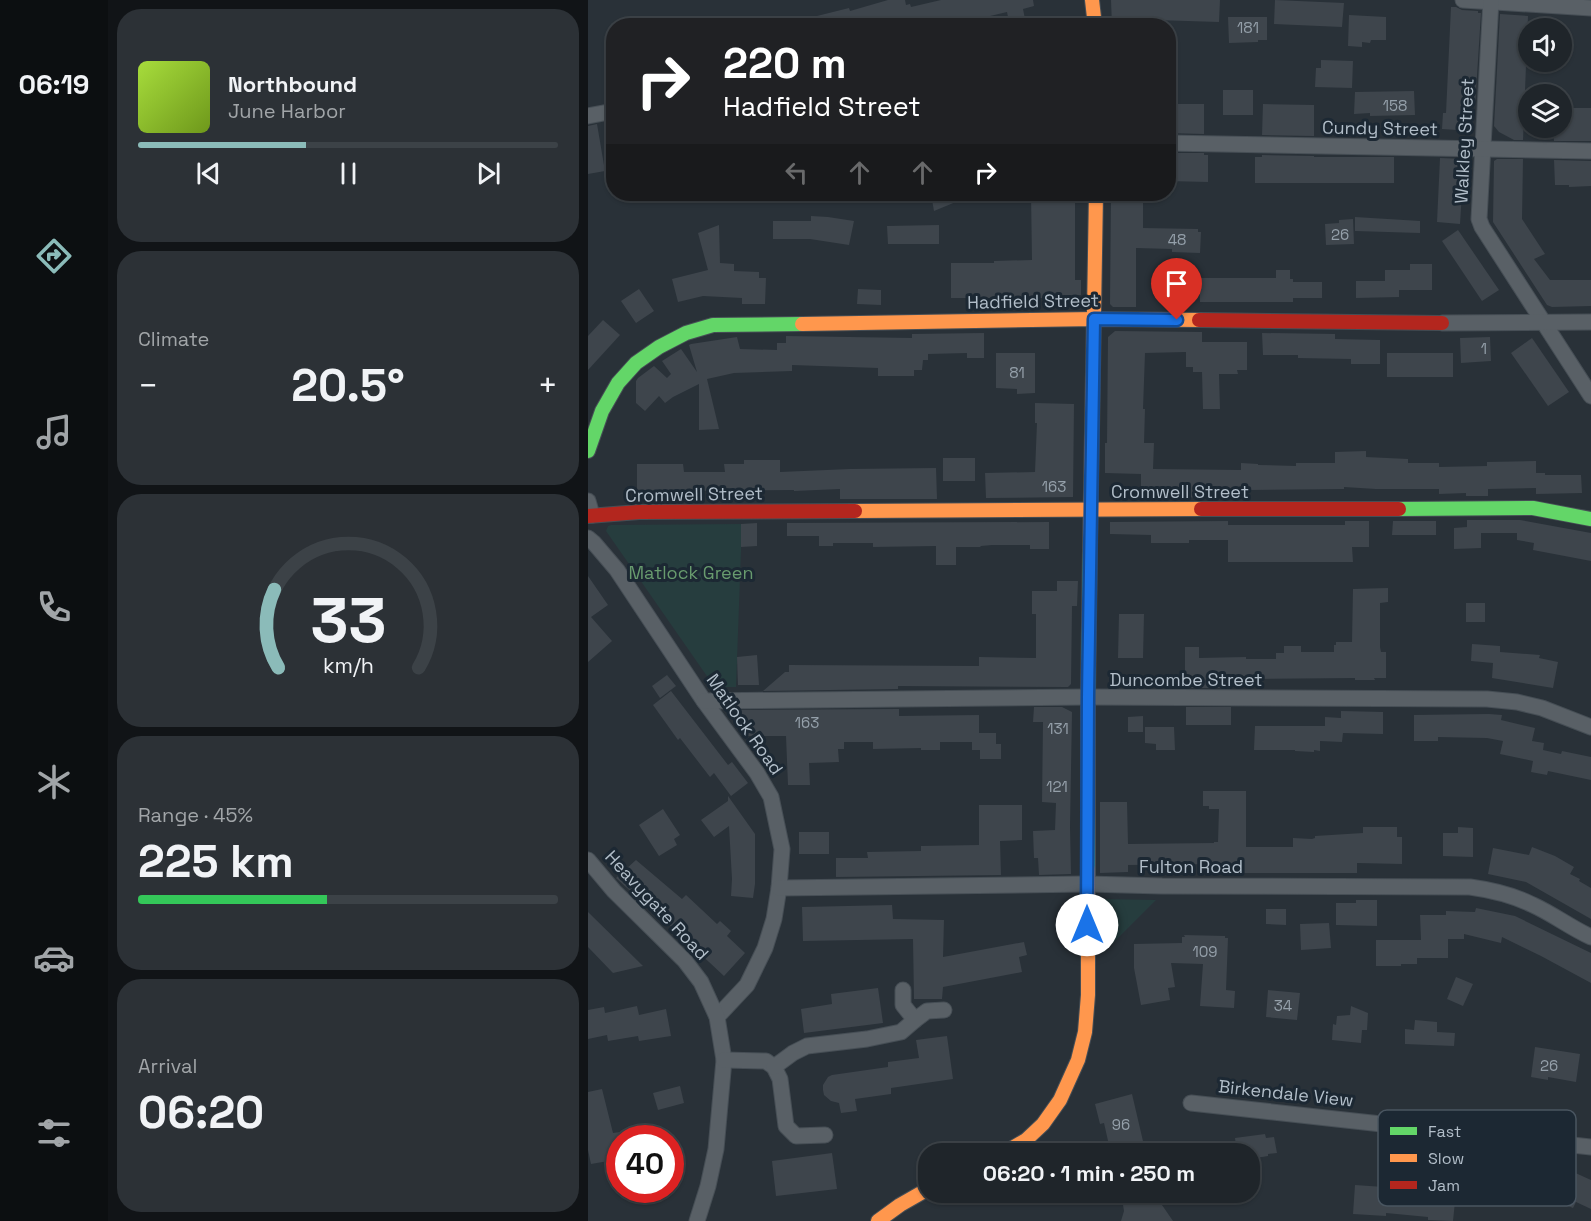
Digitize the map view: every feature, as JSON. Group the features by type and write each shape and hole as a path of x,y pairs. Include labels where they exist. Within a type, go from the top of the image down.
{"street":[{"path":"1092,0 1094,18"},
{"path":"1463,0 1591,8"},
{"name":"Walkley Street","path":"1491,1 1479,219 1542,322 1591,396"},
{"path":"588,116 606,113"},
{"name":"Cundy Street","path":"1176,143 1591,151"},
{"path":"1019,1143 1033,1134 1050,1115 1065,1092 1075,1068 1085,1031 1088,995 1088,697 1096,201"},
{"name":"Hadfield Street","path":"588,451 604,408 624,375 651,352 682,335 713,325 1094,319 1442,323 1591,322"},
{"name":"Cromwell Street","path":"589,510 639,512 1533,508 1591,519"},
{"name":"Matlock Road","path":"588,538 617,570 704,701 757,773 771,797 782,849 774,919 765,948 747,985 717,1017"},
{"name":"Duncombe Street","path":"704,701 1088,697 1488,699 1517,702 1542,708 1591,727"},
{"name":"Heavygate Road","path":"588,860 614,891 685,961 701,982 717,1017 724,1060 716,1149 697,1221"},
{"name":"Fulton Road","path":"779,888 1087,884 1470,887 1515,897 1591,937"},
{"path":"903,990 903,1005 915,1020"},
{"path":"774,1066 807,1046 867,1039 901,1032 927,1011 944,1010"},
{"path":"724,1060 766,1061 774,1066 780,1079 786,1126 796,1136 825,1135"},
{"name":"Birkendale View","path":"1191,1102 1378,1123"},
{"name":"Birkendale View","path":"1576,1145 1591,1147"},
{"path":"878,1221 918,1195"}],"green space":[{"name":"Matlock Green","path":"742,524 736,687 717,687 711,682 606,531 611,525"},
{"path":"1102,899 1156,900 1103,953"}],"building":[{"path":"888,0 905,0 906,5 910,4 911,7 941,0 1033,0 1034,6 1023,9 1025,18 1008,18 1007,12 982,18 809,18 849,8 850,11"},
{"path":"1111,0 1220,0 1219,22 1176,21 1176,18 1112,18"},
{"path":"1275,0 1344,3 1342,27 1274,24"},
{"path":"1451,7 1481,13 1472,131 1442,129 1443,113 1446,113"},
{"path":"1500,14 1528,16 1528,18 1518,18 1518,72 1526,72 1525,84 1518,84 1518,138 1523,138 1523,140 1514,140 1499,132 1494,126"},
{"path":"1349,15 1386,17 1386,40 1362,42 1362,47 1348,46"},
{"path":"1228,17 1267,17 1267,40 1229,43"},
{"path":"1321,60 1353,61 1352,88 1315,87 1316,68 1321,68"},
{"path":"1223,90 1253,90 1253,115 1223,115"},
{"path":"1414,91 1415,115 1354,114 1355,92"},
{"path":"1176,104 1204,104 1204,134 1176,133"},
{"path":"1263,104 1314,105 1314,136 1262,135"},
{"path":"1572,108 1591,108 1591,141 1554,141 1554,138 1572,138"},
{"path":"597,124 605,171 588,174 588,126"},
{"path":"1176,153 1208,155 1208,182 1176,181"},
{"path":"1262,155 1394,157 1394,183 1255,183 1255,157 1262,157"},
{"path":"1440,158 1464,159 1460,224 1437,222"},
{"path":"1523,159 1522,219 1545,254 1534,259 1550,280 1591,280 1591,306 1552,307 1547,305 1493,222 1494,161"},
{"path":"1554,160 1591,161 1591,186 1555,185"},
{"path":"932,201 958,201 934,211"},
{"path":"1031,201 1075,201 1075,280 1081,280 1081,295 1064,295 1064,303 1043,303 1043,298 951,298 951,263 1032,260"},
{"path":"1111,201 1143,201 1143,228 1198,229 1198,232 1201,232 1200,253 1172,252 1172,249 1136,248 1136,307 1113,307 1110,304"},
{"path":"811,216 854,221 849,245 810,239 773,239 773,221 811,221"},
{"path":"1355,217 1420,221 1420,233 1355,231"},
{"path":"1353,219 1354,244 1326,245 1325,224"},
{"path":"719,225 720,263 734,264 734,271 759,272 759,278 766,278 765,304 742,304 742,298 703,296 678,302 672,279 708,270 698,233"},
{"path":"939,225 939,244 888,244 887,226"},
{"path":"1458,230 1499,290 1482,301 1442,241"},
{"path":"1410,264 1432,264 1432,290 1399,290 1399,297 1356,298 1356,281 1385,281 1385,270 1410,270"},
{"path":"1276,270 1290,270 1290,279 1293,279 1293,282 1322,282 1322,298 1293,298 1293,302 1200,302 1199,278 1276,278"},
{"path":"639,289 654,311 636,323 621,301"},
{"path":"858,289 881,290 881,305 857,304"},
{"path":"603,320 620,335 588,370 588,336"},
{"path":"1115,331 1202,332 1202,342 1247,342 1247,370 1237,370 1238,374 1219,374 1220,409 1203,409 1202,372 1193,372 1193,367 1186,367 1186,352 1145,353 1144,443 1154,443 1153,469 1241,470 1241,463 1296,466 1296,463 1335,463 1335,452 1366,451 1366,457 1408,459 1408,463 1439,463 1439,467 1487,466 1487,462 1536,461 1536,473 1581,475 1582,493 1536,494 1536,488 1488,489 1488,496 1466,496 1466,493 1439,494 1439,489 1344,487 1344,489 1248,490 1248,496 1141,498 1141,474 1105,473 1108,337"},
{"path":"984,333 984,358 967,358 967,353 928,354 928,360 923,360 922,370 914,370 914,376 878,376 878,368 792,365 792,371 734,373 707,379 719,429 699,430 699,384 665,403 659,396 645,411 636,403 638,378 654,366 667,378 671,374 662,361 681,349 697,372 689,345 691,344 737,337 740,349 777,350 777,343 786,343 786,336 912,338 912,334"},
{"path":"1262,333 1335,334 1335,339 1380,340 1380,364 1351,364 1351,359 1263,355"},
{"path":"1490,337 1491,361 1461,363 1460,338"},
{"path":"1532,338 1569,392 1548,406 1511,353"},
{"path":"996,353 1035,353 1035,393 1017,394 1017,389 996,388"},
{"path":"1387,353 1453,353 1453,377 1387,377"},
{"path":"1035,403 1074,404 1073,497 986,498 985,473 1035,472 1037,423 1035,423"},
{"path":"943,458 975,458 975,481 943,481"},
{"path":"744,460 780,460 780,472 936,468 937,499 840,499 840,489 684,491 684,494 637,493 637,464 683,464 684,472 725,472 724,464 744,464"},
{"path":"1467,520 1520,520 1591,533 1591,561 1533,550 1534,543 1517,540 1517,533 1481,533 1481,548 1454,549 1454,528 1467,527"},
{"path":"1228,521 1228,525 1345,525 1345,521 1369,521 1369,547 1352,547 1353,562 1228,562 1228,540 1151,543 1151,535 1110,534 1110,522"},
{"path":"1393,521 1436,521 1436,535 1392,535"},
{"path":"1049,522 1049,549 1030,549 1030,545 956,547 956,565 936,565 936,546 873,547 873,543 833,543 833,546 819,546 819,536 787,536 787,523"},
{"path":"757,523 757,546 741,547 741,524"},
{"path":"588,576 608,605 591,617 612,641 588,662"},
{"path":"1057,581 1078,581 1077,606 1072,606 1071,684 1068,687 898,686 898,689 763,691 785,672 789,672 789,665 979,666 979,657 1036,658 1036,614 1032,614 1032,591 1057,591"},
{"path":"1388,588 1388,602 1380,603 1380,647 1381,652 1386,652 1386,678 1374,678 1375,680 1355,680 1355,678 1257,679 1257,685 1231,685 1231,688 1186,688 1185,647 1199,647 1199,658 1276,659 1276,653 1284,653 1284,646 1301,646 1301,652 1334,652 1336,642 1352,642 1353,589"},
{"path":"1466,603 1485,603 1485,622 1466,622"},
{"path":"1119,614 1144,614 1143,658 1118,658"},
{"path":"1472,644 1500,646 1500,652 1540,655 1539,658 1558,662 1553,688 1492,678 1493,663 1471,661"},
{"path":"757,655 759,685 738,685 737,657"},
{"path":"667,675 676,686 660,698 652,686"},
{"path":"671,691 728,765 732,762 748,783 731,796 714,773 710,777 680,738 678,740 653,705"},
{"path":"1034,707 1062,707 1072,712 1071,874 1039,875 1038,858 1034,858 1033,831 1055,830 1056,803 1042,802 1043,722 1033,722"},
{"path":"1186,707 1231,707 1231,725 1186,725"},
{"path":"899,709 899,716 979,715 979,733 996,733 996,744 1001,744 1001,759 980,759 980,750 972,750 972,742 940,742 940,750 921,750 921,748 873,749 873,742 844,742 844,749 838,749 839,762 809,763 810,785 788,785 786,736 746,736 732,716 739,710"},
{"path":"1341,711 1383,712 1383,734 1343,733 1342,742 1320,741 1320,751 1314,750 1314,752 1254,750 1255,726 1325,726 1325,717 1341,718"},
{"path":"1414,715 1502,715 1501,720 1535,728 1532,741 1544,743 1543,750 1591,757 1591,780 1548,771 1547,775 1531,772 1533,761 1500,754 1503,741 1487,738 1438,737 1438,741 1414,741"},
{"path":"1143,716 1143,732 1128,732 1128,717"},
{"path":"1145,727 1174,727 1175,750 1156,750 1156,744 1145,743"},
{"path":"1203,791 1246,791 1246,847 1293,847 1293,838 1312,839 1315,836 1363,833 1363,827 1397,827 1397,837 1402,837 1402,864 1357,863 1357,873 1219,873 1219,864 1128,865 1128,872 1100,873 1100,802 1127,802 1128,844 1218,842 1219,809 1209,809 1209,806 1203,806"},
{"path":"728,796 755,834 753,898 731,896 729,826 714,837 701,820 728,801"},
{"path":"979,805 1022,805 1022,840 1000,841 1001,875 836,877 836,858 868,858 867,852 921,851 921,846 979,845"},
{"path":"663,809 680,835 674,839 677,845 659,856 639,825"},
{"path":"1458,827 1473,828 1473,857 1443,856 1443,833 1458,833"},
{"path":"799,832 829,832 829,854 799,854"},
{"path":"1532,847 1574,867 1570,874 1591,888 1591,919 1526,882 1488,874 1493,848 1529,855"},
{"path":"636,860 682,899 686,895 717,924 720,921 731,931 727,936 745,953 724,976 616,878"},
{"path":"1356,900 1377,900 1377,926 1336,925 1336,903 1356,903"},
{"path":"892,905 893,919 944,920 943,957 1024,942 1027,955 1019,957 1022,972 943,987 942,999 914,999 913,939 803,941 802,907"},
{"path":"1476,908 1515,916 1591,953 1591,983 1502,937 1501,943 1464,934 1464,939 1448,939 1448,958 1417,958 1417,964 1376,966 1376,940 1421,940 1420,915 1446,915 1446,911 1475,912"},
{"path":"1266,909 1286,909 1286,925 1266,924"},
{"path":"588,912 643,966 613,973 588,947"},
{"path":"1329,923 1331,948 1301,950 1300,924"},
{"path":"1184,935 1228,938 1226,990 1235,991 1234,1008 1200,1006 1203,964 1171,963 1175,987 1168,988 1170,1000 1141,1005 1134,968 1134,944 1182,943"},
{"path":"1456,977 1473,984 1463,1006 1447,999"},
{"path":"878,988 883,1023 804,1033 801,1009 832,1004 831,994"},
{"path":"1268,990 1300,993 1297,1020 1266,1017"},
{"path":"637,1006 639,1015 666,1009 671,1036 639,1041 638,1036 608,1041 607,1035 588,1039 588,1010 604,1007 605,1013"},
{"path":"1351,1006 1368,1013 1367,1030 1362,1030 1361,1043 1332,1040 1333,1024 1336,1025 1337,1016 1350,1015"},
{"path":"1415,1020 1437,1022 1437,1032 1455,1033 1454,1046 1405,1044 1405,1029 1414,1030"},
{"path":"947,1036 953,1079 891,1088 891,1094 855,1099 857,1111 841,1113 839,1103 831,1101 824,1095 823,1085 832,1075 888,1067 888,1062 919,1058 916,1040"},
{"path":"1535,1047 1580,1054 1576,1082 1548,1077 1548,1080 1531,1077"},
{"path":"680,1086 684,1103 658,1110 653,1093"},
{"path":"602,1089 611,1125 606,1125 606,1161 591,1164 588,1150 588,1092"},
{"path":"1132,1094 1143,1143 1109,1143 1104,1123 1100,1124 1095,1104"},
{"path":"1265,1134 1266,1138 1274,1137 1277,1153 1260,1157 1260,1143 1236,1143 1235,1138"},
{"path":"832,1153 837,1189 776,1196 772,1161"},
{"path":"1576,1173 1591,1180 1591,1209 1576,1202"},
{"path":"1355,1185 1378,1187 1378,1206 1455,1206 1453,1221 1428,1220 1428,1217 1386,1213 1386,1216 1353,1214"},
{"path":"1123,1203 1161,1203 1173,1221 1121,1221 1124,1211"}],"traffic: fast":[{"path":"588,451 602,411 618,383 636,363 659,347 686,333 713,325 802,324"},
{"path":"1399,509 1533,508 1591,519"},
{"path":"1088,869 1090,549"}],"traffic: slow":[{"path":"1092,0 1094,18"},
{"path":"1090,549 1096,201"},
{"path":"802,324 1094,319 1199,320"},
{"path":"855,511 1201,509"},
{"path":"1021,1143 1043,1124 1060,1100 1078,1060 1085,1032 1088,995 1088,869"},
{"path":"878,1221 918,1195"}],"traffic: jam":[{"path":"1199,320 1442,323"},
{"path":"1201,509 1399,509"},
{"path":"588,516 639,512 855,511"}],"route":[{"path":"1087,925 1094,319 1177,320"}]}
